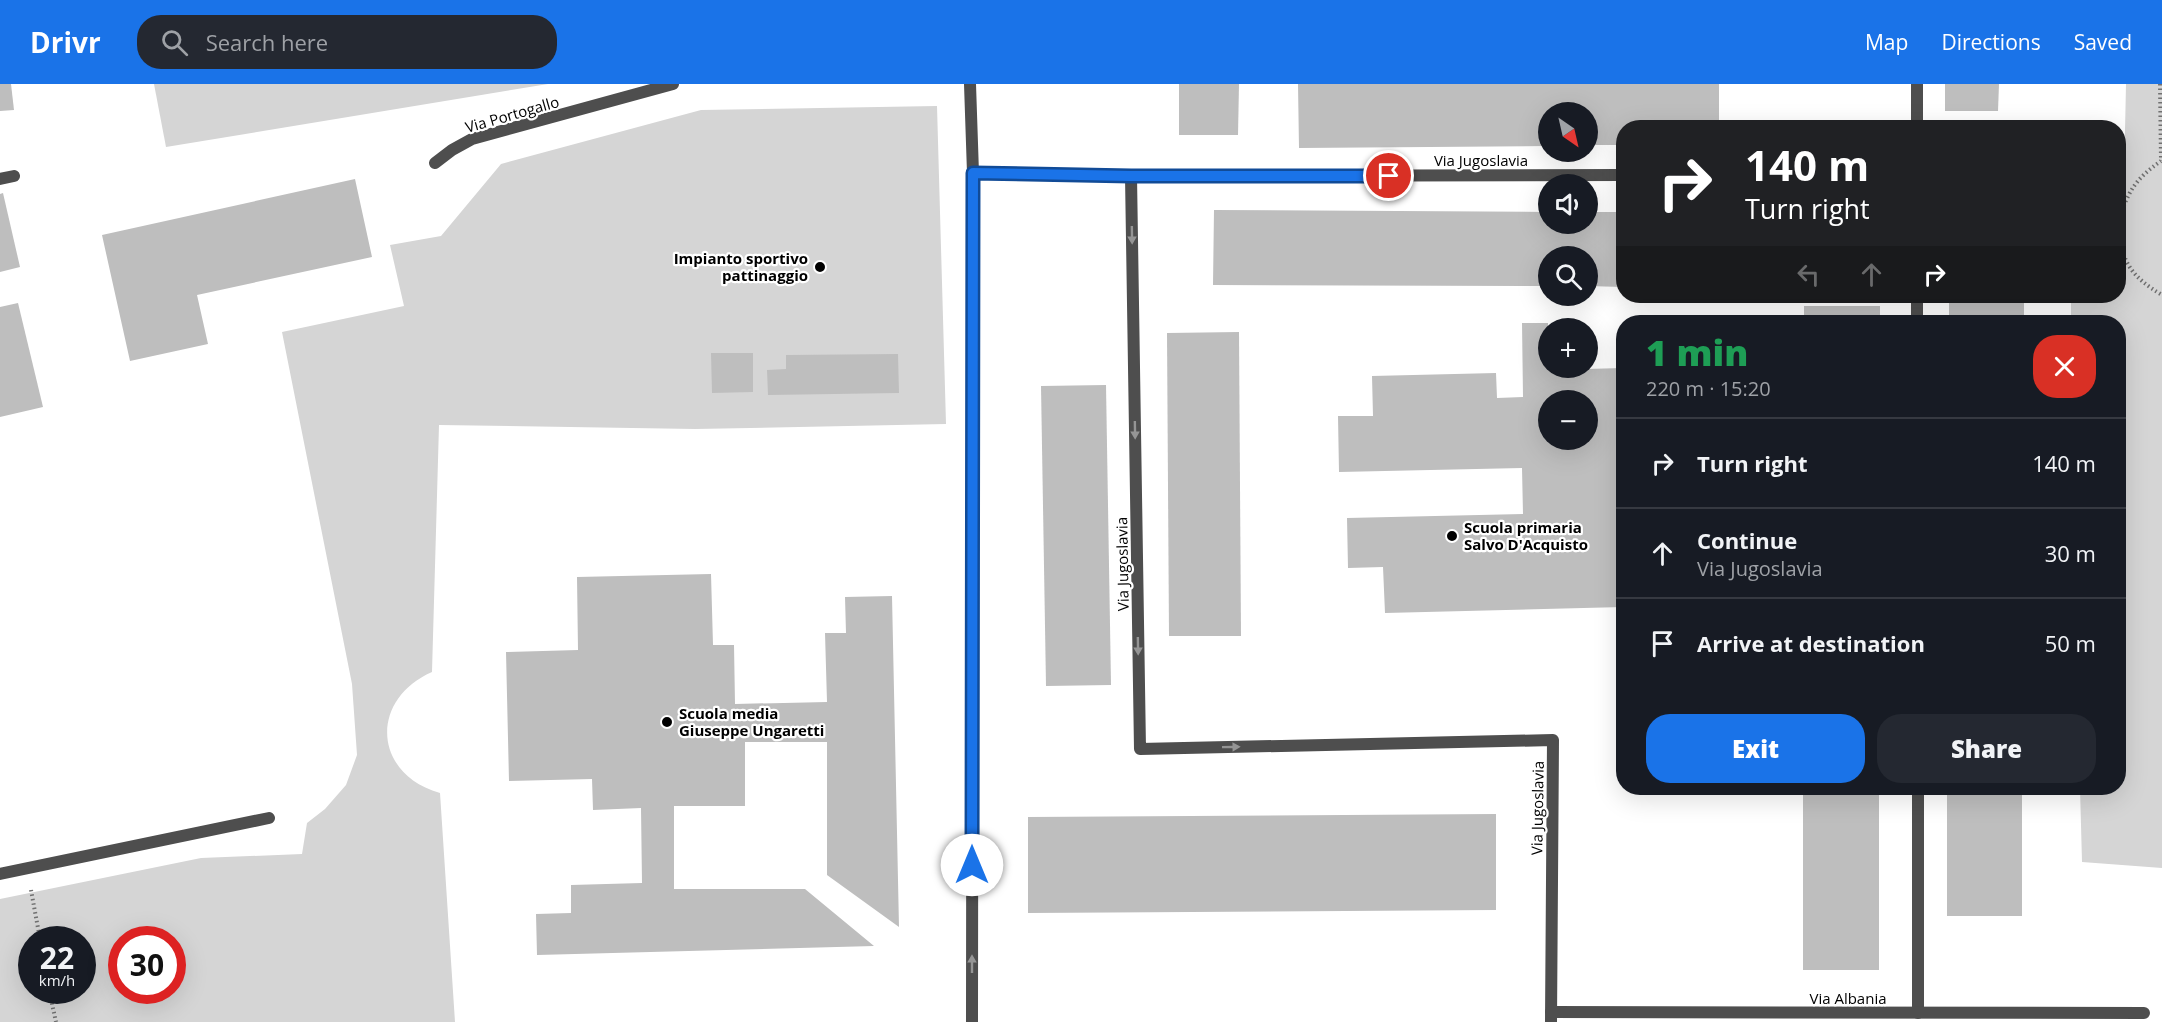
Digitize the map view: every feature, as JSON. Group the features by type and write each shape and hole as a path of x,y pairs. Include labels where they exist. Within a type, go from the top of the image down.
{"street":[{"name":"Via Portogallo","path":"435,163 472,139 673,84"},
{"path":"970,84 973,173 972,1022"},
{"path":"1917,84 1917,120"},
{"path":"973,173 1131,176"},
{"name":"Via Jugoslavia","path":"1551,1017 1553,740 1140,749 1131,176 1616,175"},
{"path":"0,179 14,176"},
{"path":"1918,795 1918,1013"},
{"path":"0,874 269,818"},
{"name":"Via Albania","path":"1551,1017 2145,1013"}],"path":[{"path":"2126,197 2142,174 2162,161 2160,84"},
{"path":"2126,260 2140,282 2162,295"},
{"path":"27,869 38,926"},
{"path":"53,1004 56,1022"}],"shaded area":[{"path":"154,84 548,84 166,147"},
{"path":"2126,84 2162,84 2162,868 2082,862 2080,795 2126,795 2126,315 2071,315 2071,303 2126,303"},
{"path":"937,106 946,424 695,429 439,425 432,672 412,684 397,700 389,718 387,736 391,754 402,770 418,783 440,793 455,1022 0,1022 0,899 201,858 302,854 307,823 325,809 346,785 357,755 352,684 282,332 404,306 390,245 441,236 501,164 701,110"}],"building":[{"path":"0,84 11,84 14,110 0,111"},
{"path":"1179,84 1239,84 1238,135 1179,135"},
{"path":"1298,84 1719,84 1719,120 1616,120 1616,145 1598,145 1598,102 1538,102 1538,146 1299,148"},
{"path":"1945,84 1999,84 1998,111 1945,111"},
{"path":"355,179 372,257 197,295 208,344 130,361 102,235"},
{"path":"3,193 20,267 0,272 0,194"},
{"path":"1214,210 1538,212 1538,234 1598,234 1598,212 1616,212 1616,287 1598,286 1598,246 1538,246 1538,286 1213,285"},
{"path":"18,303 43,407 0,417 0,307"},
{"path":"1949,303 2024,303 2024,315 1949,315"},
{"path":"1804,306 1880,306 1880,315 1804,315"},
{"path":"1522,323 1538,323 1538,378 1598,378 1598,369 1616,368 1616,607 1385,613 1383,567 1348,568 1347,518 1523,514 1522,468 1339,472 1338,416 1373,416 1372,376 1496,373 1497,398 1523,397"},
{"path":"1239,332 1241,636 1169,636 1167,333"},
{"path":"711,353 753,353 753,392 712,393"},
{"path":"898,354 899,393 768,395 767,370 786,369 786,355"},
{"path":"1106,385 1111,685 1046,686 1041,386"},
{"path":"711,574 713,645 734,645 735,704 827,702 825,633 846,633 845,597 892,596 899,927 827,875 827,742 745,742 745,806 674,806 674,889 805,889 874,946 537,955 536,914 571,913 571,885 642,883 641,808 593,810 592,779 509,781 506,652 578,650 577,577"},
{"path":"1803,795 1879,795 1879,970 1803,970"},
{"path":"1947,795 2022,795 2022,916 1947,916"},
{"path":"1496,814 1496,910 1028,913 1028,817"}],"place":[{"name":"Impianto sportivo pattinaggio","path":"820,267"},
{"name":"Scuola primaria Salvo D'Acquisto","path":"1452,536"},
{"name":"Scuola media Giuseppe Ungaretti","path":"667,722"}],"route":[{"path":"972,865 973,173 1131,176 1389,176"}]}
